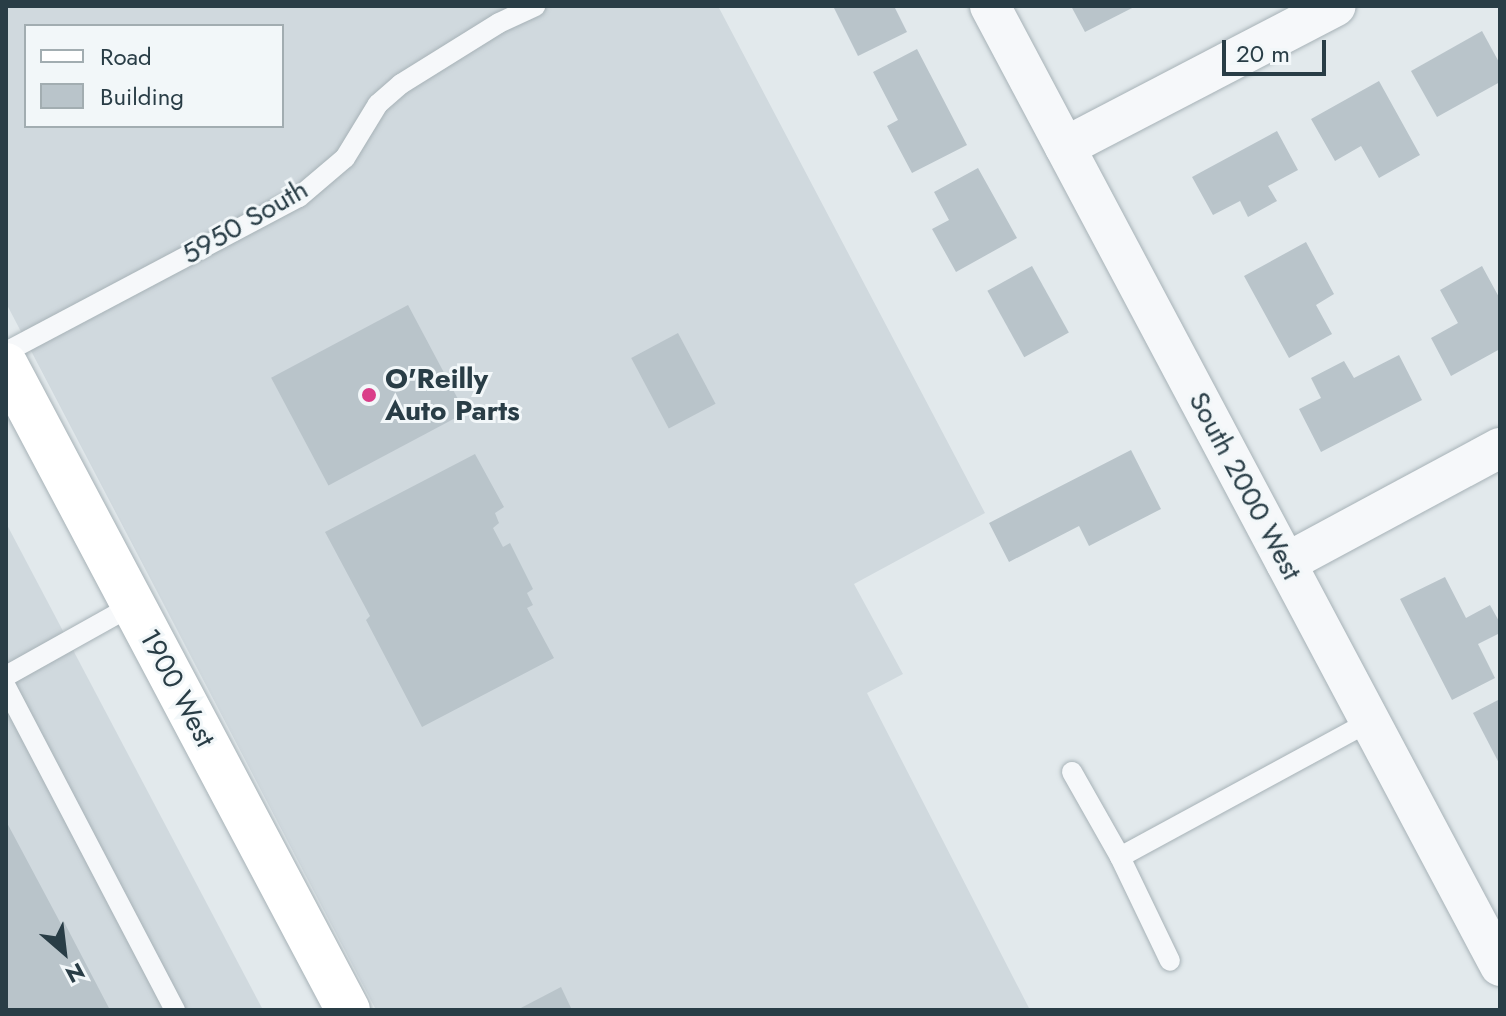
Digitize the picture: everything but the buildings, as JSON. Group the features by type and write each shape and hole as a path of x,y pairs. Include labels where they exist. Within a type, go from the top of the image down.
{"main road":[{"name":"1900 West","path":"6,365 348,1010"}],"street":[{"name":"South 2000 West","path":"990,6 1500,966"},
{"path":"1065,147 1336,6"},
{"path":"1286,563 1500,448"}],"lane":[{"name":"5950 South","path":"6,352 299,197 345,158 378,104 401,84 499,23 535,6"},
{"path":"6,676 133,605"},
{"path":"6,687 175,1010"},
{"path":"1120,857 1370,721"},
{"path":"1072,772 1120,857 1170,961"}],"shaded area":[{"path":"6,6 718,6 985,513 854,584 903,674 867,693 1030,1010 376,1010 6,303"},
{"path":"6,523 263,1010 6,1010"}],"place":[{"name":"O'Reilly Auto Parts","path":"369,395"}]}
